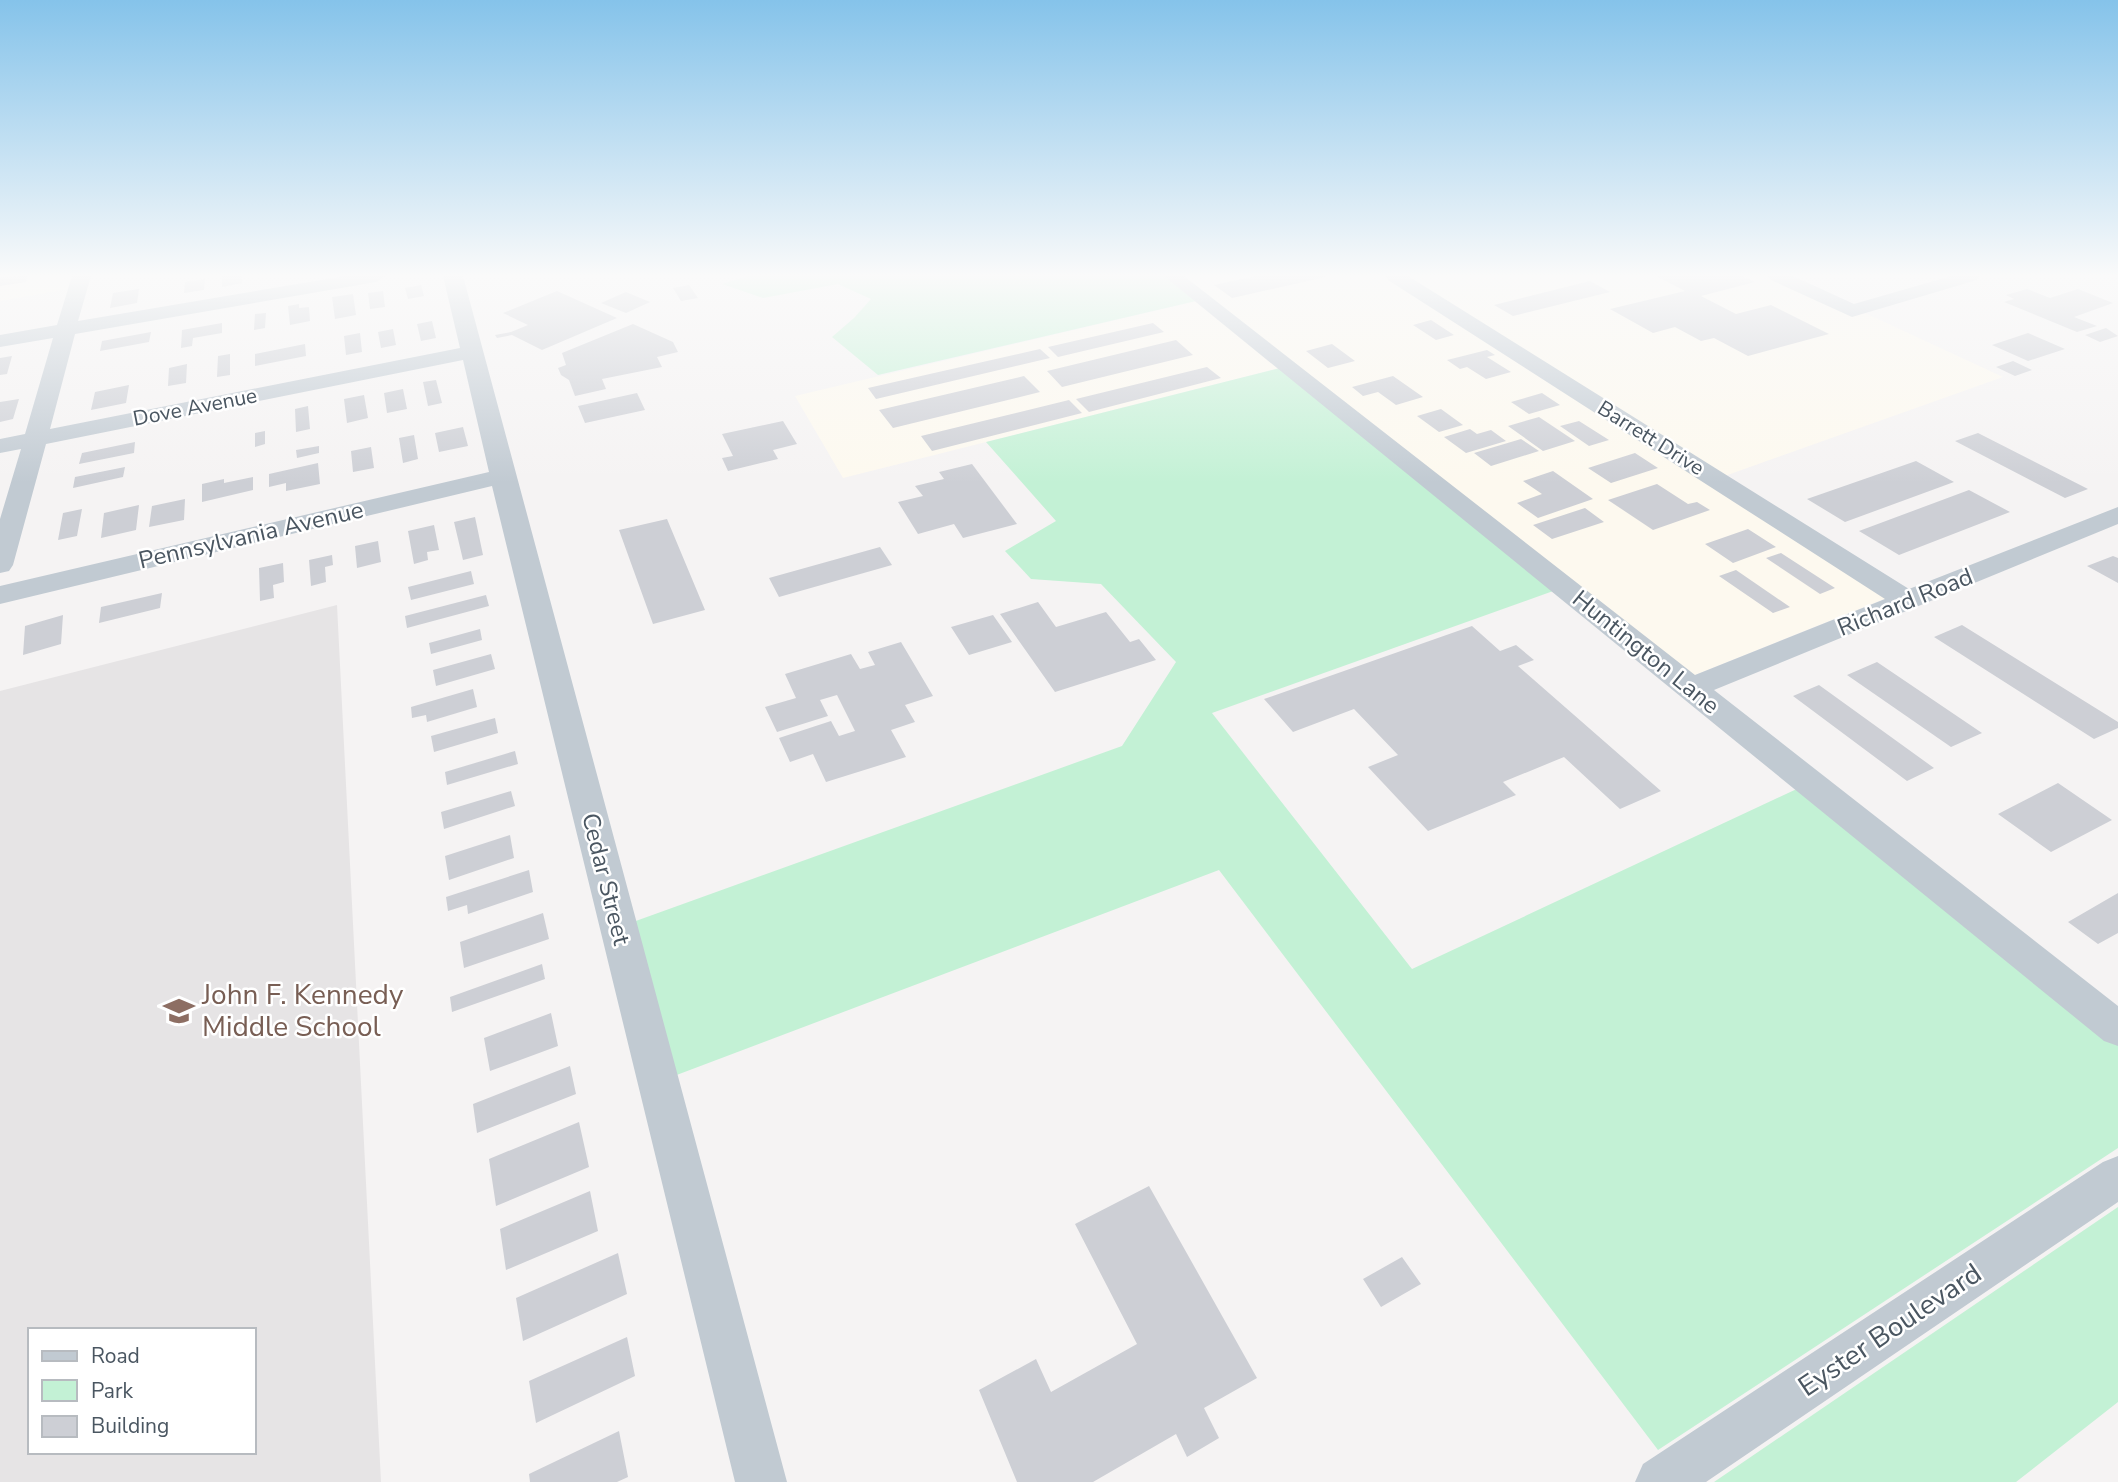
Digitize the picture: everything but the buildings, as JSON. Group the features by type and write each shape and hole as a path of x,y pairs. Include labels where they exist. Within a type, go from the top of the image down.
{"street":[{"path":"0,565 61,345"},
{"name":"Cedar Street","path":"470,345 761,1482"},
{"name":"Huntington Lane","path":"1260,345 2118,1029"},
{"name":"Barrett Drive","path":"1504,345 1908,601"},
{"name":"Dove Avenue","path":"0,446 472,352"},
{"name":"Pennsylvania Avenue","path":"0,595 502,476"},
{"name":"Richard Road","path":"1691,688 2118,515"},
{"name":"Eyster Boulevard","path":"1661,1482 2118,1177"}],"shaded area":[{"path":"1010,345 1251,345 1280,368 843,478 795,396"},
{"path":"1270,345 1495,345 1889,597 1690,677"},
{"path":"1513,345 1934,345 2003,377 1722,477"},
{"name":"John F. Kennedy Middle School","path":"337,605 381,1482 0,1482 0,691"}],"green space":[{"path":"842,345 1006,345 878,375"},
{"path":"1280,368 1556,590 1212,713 1412,969 1801,787 2118,1042 2118,1148 1658,1450 1219,870 674,1076 633,922 1122,746 1176,662 1101,584 1031,579 1005,551 1056,521 986,442"},
{"path":"2118,1207 2118,1402 2016,1482 1714,1482"}],"place":[{"name":"John F. Kennedy Middle School","path":"179,1011"}]}
